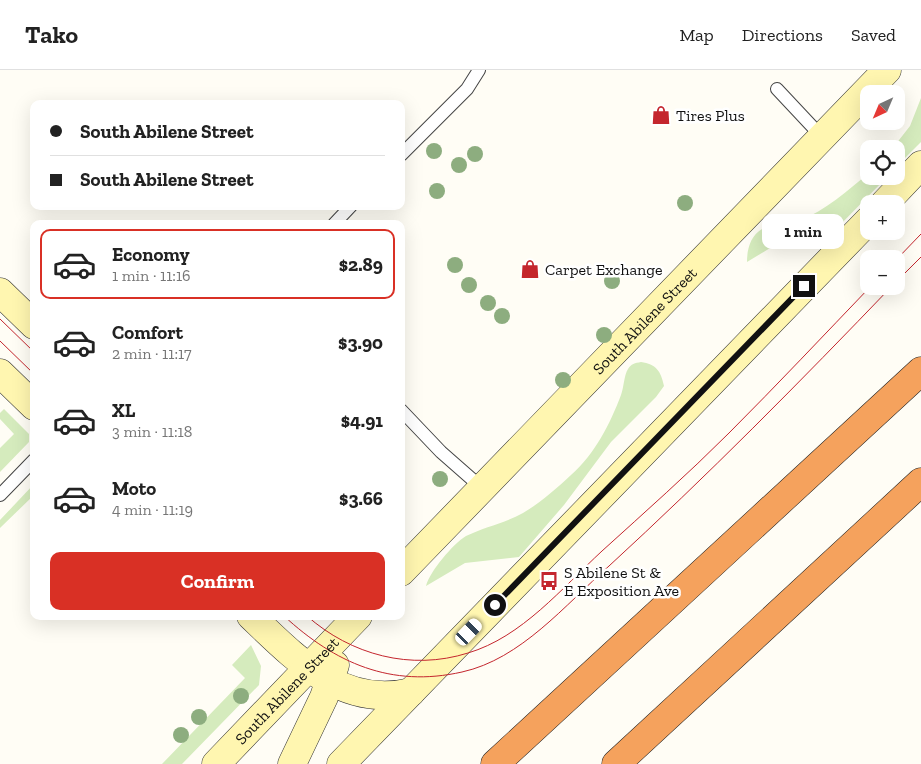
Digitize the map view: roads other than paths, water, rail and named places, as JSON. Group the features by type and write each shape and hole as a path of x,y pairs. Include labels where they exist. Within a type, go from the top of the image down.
{"highway":[{"path":"495,764 921,371"},
{"path":"616,764 921,482"}],"main road":[{"name":"South Abilene Street","path":"405,568 887,70"},
{"path":"893,195 921,166"},
{"path":"341,764 860,229"},
{"path":"0,292 30,321"},
{"path":"0,373 30,402"},
{"path":"256,620 319,675 375,696 411,692"},
{"path":"292,764 319,675 345,620"},
{"name":"South Abilene Street","path":"216,764 319,675"}],"lane":[{"path":"405,151 467,89 479,70"},
{"path":"777,89 822,137"},
{"path":"338,220 347,210"},
{"path":"405,414 441,452 482,488"},
{"path":"0,494 30,464"}],"tram line":[{"path":"905,251 921,234"},
{"path":"905,273 921,257"},
{"path":"312,620 324,630 362,650 404,659 447,658 488,646 506,636 540,610 698,463 765,397 862,295"},
{"path":"288,620 303,633 344,659 388,674 411,677 462,672 504,655 541,629 682,498 883,295"},
{"path":"0,319 30,348"},
{"path":"0,341 30,370"}],"place":[{"name":"Tires Plus","path":"661,115"},
{"name":"Carpet Exchange","path":"530,269"},
{"name":"S Abilene St & E Exposition Ave","path":"549,581"}]}
